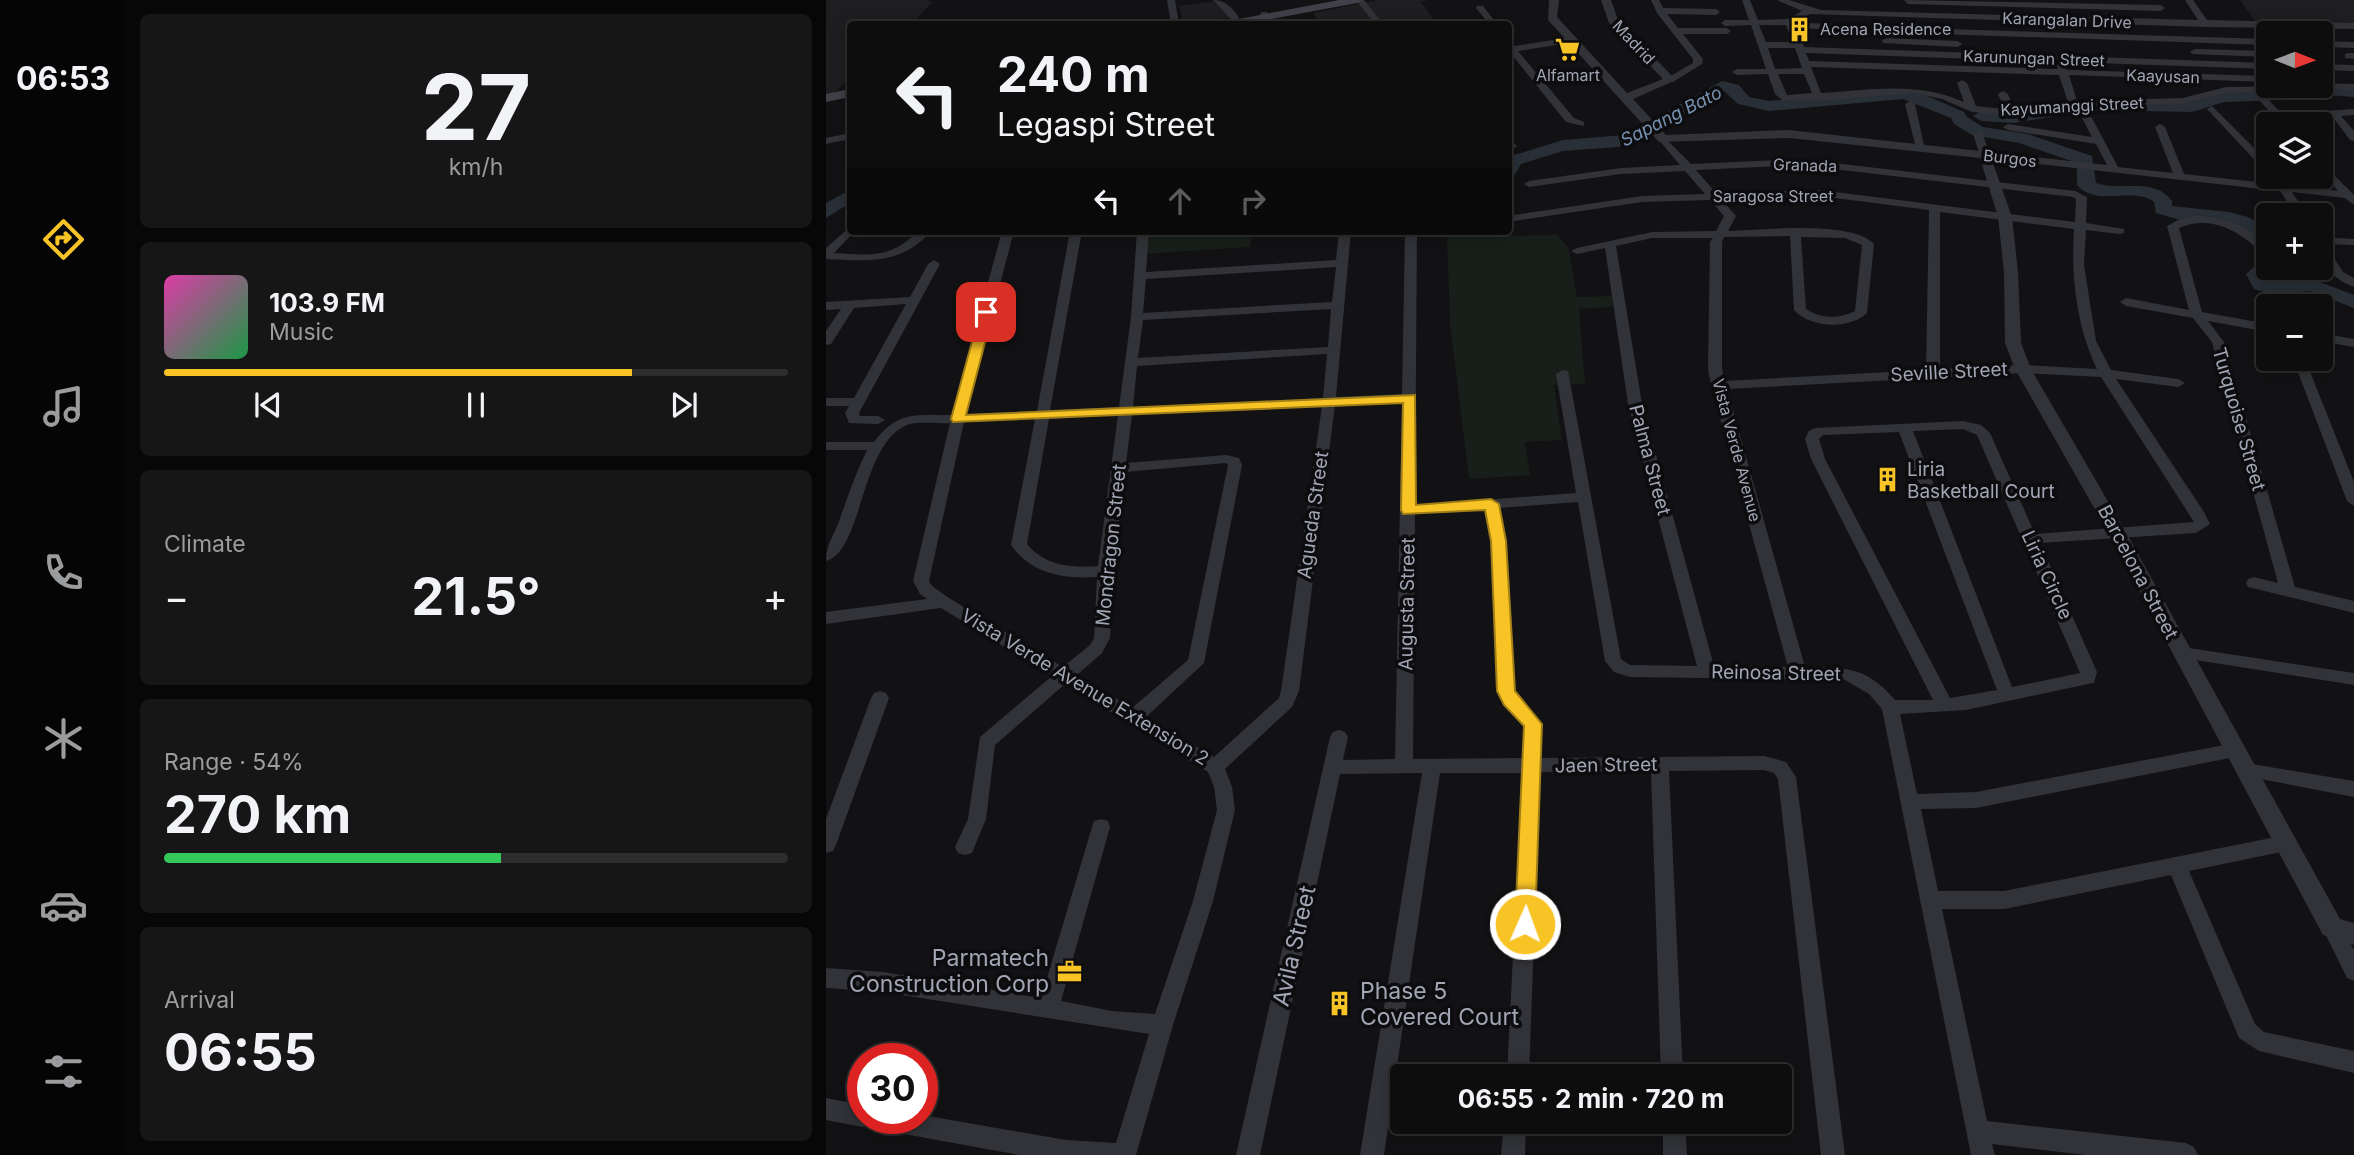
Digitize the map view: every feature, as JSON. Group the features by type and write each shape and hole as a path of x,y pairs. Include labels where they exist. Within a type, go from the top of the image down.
{"main road":[{"path":"1272,19 1335,0"},
{"path":"1247,21 1272,19 1358,0"},
{"path":"826,101 847,94"},
{"path":"826,101 847,99"}],"street":[{"path":"1171,0 1174,21"},
{"path":"1217,0 1226,6 1234,21"},
{"path":"1358,0 1376,21"},
{"name":"Vista Verde Avenue","path":"1554,0 1552,18 1688,166 1730,216 1716,242 1715,369 1798,673"},
{"name":"Madrid","path":"1606,0 1613,22 1671,80"},
{"path":"1626,98 1671,80 1698,64 1698,59 1660,12 1655,0"},
{"path":"1746,0 1774,72"},
{"name":"Karangalan Drive","path":"1782,0 1809,11 1879,11 1912,15 2256,28"},
{"path":"1912,15 1908,0 2158,4 2186,39 2221,91"},
{"path":"2189,0 2205,24"},
{"path":"2003,2 2010,18"},
{"path":"2095,3 2106,21"},
{"path":"1480,8 1491,21"},
{"path":"1790,23 1809,11"},
{"path":"1879,11 1899,90"},
{"path":"1660,12 1716,12"},
{"path":"1975,17 1996,75"},
{"path":"2070,20 2107,88"},
{"path":"1677,31 1755,22 1848,27 1853,33"},
{"path":"1790,23 1818,98"},
{"name":"Karangalan Drive","path":"2333,27 2354,26"},
{"path":"1882,30 2256,42"},
{"path":"1512,46 1573,40"},
{"path":"1886,41 1973,45"},
{"path":"2333,44 2354,45"},
{"path":"2337,44 2353,64"},
{"name":"Karunungan Street","path":"1764,45 1888,53 1988,50 2093,60 2256,66"},
{"path":"1988,50 2023,47"},
{"path":"1512,48 1570,120 1580,124"},
{"path":"2194,52 2256,54"},
{"path":"2333,66 2353,64"},
{"path":"2333,70 2353,64"},
{"name":"Kaayusan","path":"1737,72 1774,72 1807,67 1891,66 1996,75 2061,69 2107,88 2173,76 2256,79"},
{"path":"2061,69 2073,103"},
{"name":"Kayumanggi Street","path":"1774,72 1783,98 1818,98 1899,90 1931,94 1972,109 2010,112 2073,103 2107,88 2189,99 2221,91 2256,89"},
{"path":"2173,76 2189,99"},
{"path":"1927,79 1931,94"},
{"path":"1962,83 1972,109"},
{"path":"2333,86 2354,87"},
{"path":"2003,94 2010,112"},
{"path":"2263,99 2275,112"},
{"path":"1910,104 1921,148"},
{"path":"2212,109 2256,155"},
{"path":"2334,113 2354,112"},
{"path":"2334,113 2354,138"},
{"path":"2087,118 2115,170"},
{"path":"2008,127 2099,141"},
{"path":"2160,127 2180,177"},
{"name":"Burgos","path":"1656,131 1789,134 2256,185"},
{"path":"1978,134 1986,155"},
{"path":"826,141 847,137"},
{"name":"Barcelona Street","path":"1986,155 2005,216 2011,272 2013,343 2023,369 2118,534 2286,843 2343,930 2354,971"},
{"name":"Granada","path":"1529,184 1621,171 1800,162 2080,196 2083,198 2081,225"},
{"path":"2333,179 2351,199"},
{"name":"Burgos","path":"2290,189 2351,199"},
{"name":"Saragosa Street","path":"1512,218 1615,202 1819,193 2120,231"},
{"path":"1933,373 1935,208"},
{"name":"Turquoise Street","path":"2256,241 2249,233 2230,224 2207,221 2175,224 2174,236 2196,314 2218,342 2288,592"},
{"path":"2030,539 2196,528 2202,524 2199,515 2106,374 2090,341 2078,265 2081,225"},
{"path":"826,256 847,233"},
{"path":"1577,251 1652,235 1795,233 1854,236 1864,239 1868,244 1861,313 1857,317 1817,319 1800,310 1795,233"},
{"path":"826,256 891,256 912,246 922,235"},
{"name":"Vista Verde Avenue Extension 2","path":"1007,235 958,419 921,581 926,590 943,602 1216,767 1223,787 1226,810 1203,901 1124,1155"},
{"path":"1075,235 1045,416 1019,545 1027,557 1048,567 1077,574 1105,571"},
{"name":"Mondragon Street","path":"965,847 976,819 986,742 1066,676 1096,649 1102,638 1105,571 1137,317 1143,235"},
{"name":"Agueda Street","path":"1216,767 1286,702 1290,691 1329,401 1345,235"},
{"name":"Augusta Street","path":"1404,767 1410,235"},
{"path":"2333,243 2354,242"},
{"name":"Palma Street","path":"1611,244 1635,404 1707,672"},
{"path":"1139,276 1343,263"},
{"path":"878,420 852,418 858,402 934,264"},
{"path":"2333,264 2339,274 2354,283"},
{"path":"826,306 914,300"},
{"path":"2126,302 2256,326"},
{"path":"826,341 850,304"},
{"path":"1137,317 1339,305"},
{"path":"2333,340 2354,344"},
{"path":"1130,362 1335,350"},
{"name":"Seville Street","path":"1718,385 2023,369 2078,370 2178,383"},
{"path":"2304,371 2354,501"},
{"name":"Reinosa Street","path":"1563,374 1582,496 1613,661 1620,668 1630,671 1848,674 1875,689 1890,707"},
{"path":"826,556 836,547 858,480 878,446 904,421 1410,398"},
{"path":"826,402 858,402"},
{"name":"Liria Circle","path":"1890,707 1945,706 2088,678 2089,672 1983,433 1963,425 1820,431 1814,434 1812,439 1818,459 1945,706"},
{"path":"1904,427 2007,695"},
{"path":"826,446 878,446"},
{"path":"1118,468 1226,459 1234,461 1235,465 1196,663 1134,718"},
{"path":"1408,510 1582,496"},
{"path":"1491,504 1499,541 1506,691 1510,700 1533,724 1519,1064"},
{"path":"2254,583 2354,607"},
{"path":"826,618 943,602"},
{"path":"2182,653 2354,679"},
{"path":"826,845 880,698"},
{"path":"1890,707 1912,802 1983,1155"},
{"name":"Avila Street","path":"1248,1155 1339,737"},
{"path":"1912,802 1976,800 2241,760 2354,789"},
{"name":"Jaen Street","path":"1334,767 1764,763 1780,766 1787,777 1833,1155"},
{"path":"1660,764 1672,1064"},
{"path":"1372,1155 1432,766"},
{"path":"1048,1009 1101,827"},
{"path":"1931,900 2004,900 2286,843"},
{"path":"2177,866 2247,1031 2259,1041 2354,1062"},
{"path":"826,978 883,982 1162,1026"},
{"path":"826,1109 847,1113"},
{"path":"938,1129 1066,1152 1118,1155"},
{"path":"1978,1131 2184,1155"},
{"path":"1513,1155 1515,1134"},
{"path":"1674,1134 1675,1155"}],"shaded area":[{"path":"826,0 932,2 915,21 847,21 847,81 834,93 826,94"},
{"path":"1377,0 1427,0 1421,2 1435,21 1318,21 1313,13"},
{"path":"2240,0 2354,0 2354,25 2333,25 2333,21 2256,23"},
{"path":"1214,1 1230,18 1182,21 1179,6"},
{"path":"1145,235 1252,235 1250,247 1143,254"},
{"path":"1558,235 1569,249 1577,297 1612,296 1613,307 1579,309 1585,384 1554,385 1562,440 1525,442 1530,475 1469,479 1450,324 1447,237"}],"waterway":[{"name":"Sapang Bato","path":"1512,165 1514,161 1554,147 1630,139 1722,86 1733,88 1744,101 1769,106 1903,94 1912,95 1958,115 1960,120 1978,131 2022,138 2086,160 2086,185 2110,192 2146,191 2163,201 2163,209 2191,215 2229,218 2256,228"},
{"path":"1981,116 2013,118 2096,105 2192,107 2223,97 2282,95 2313,89 2354,92"},
{"name":"Sapang Bato","path":"826,212 847,197"},
{"path":"2259,280 2261,285 2274,289 2312,285 2354,302"}],"place":[{"name":"Acena Residence","path":"1800,29"},
{"name":"Alfamart","path":"1568,49"},
{"name":"Liria Basketball Court","path":"1887,480"},
{"name":"Parmatech Construction Corp","path":"1069,971"},
{"name":"Phase 5 Covered Court","path":"1340,1004"}],"route":[{"path":"986,312 958,419 1410,398 1408,510 1491,504 1499,541 1506,691 1510,700 1533,724 1525,924"}]}
